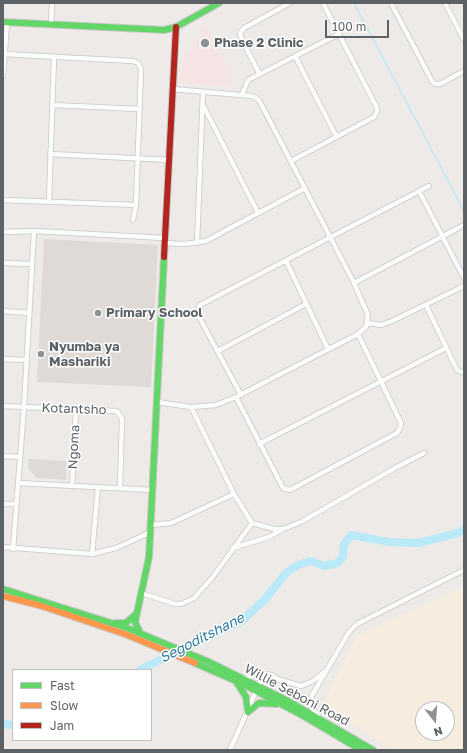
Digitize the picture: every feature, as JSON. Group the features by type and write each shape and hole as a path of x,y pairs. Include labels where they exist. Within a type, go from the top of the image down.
{"street":[{"path":"51,26 52,3"},
{"path":"3,76 5,23 164,30 176,27 219,3"},
{"path":"260,73 241,38 240,33 244,28 290,3"},
{"path":"291,161 374,117 377,108 323,3"},
{"path":"398,3 392,4 432,81 435,84 440,84 464,71"},
{"path":"445,3 464,40"},
{"path":"142,634 136,626 136,614 149,557 151,529 176,27"},
{"path":"242,95 248,80 339,34"},
{"path":"4,54 133,61 138,64 141,69 136,205 133,220"},
{"path":"295,56 336,136"},
{"path":"49,202 54,57"},
{"path":"157,402 191,407 216,405 236,398 358,334 367,323 367,309 259,100 252,96 172,89"},
{"path":"197,243 203,92"},
{"path":"52,105 139,109"},
{"path":"203,105 258,213"},
{"path":"50,154 138,160 170,160"},
{"path":"241,395 198,315 200,305 429,186"},
{"path":"3,232 34,232 197,243 206,240 305,188"},
{"path":"419,191 464,278"},
{"path":"3,200 136,205"},
{"path":"354,283 462,226"},
{"path":"13,549 24,407 34,232"},
{"path":"286,261 328,349"},
{"path":"3,263 31,264"},
{"path":"367,323 381,325 464,286"},
{"path":"218,351 306,304"},
{"path":"426,305 457,370 464,373"},
{"path":"3,311 29,313"},
{"path":"236,398 283,488 290,490 397,433 402,424 358,334"},
{"path":"259,444 446,348"},
{"path":"3,359 27,360"},
{"name":"Kotantsho","path":"3,406 117,411 122,419 120,488"},
{"path":"191,407 234,494 252,523 274,529 283,529"},
{"name":"Ngoma","path":"72,486 76,409"},
{"path":"233,548 269,537 283,529 301,522 424,453"},
{"path":"3,456 20,457"},
{"path":"18,483 152,490"},
{"path":"92,554 98,487"},
{"path":"3,547 13,549 92,554 116,548 151,529 171,523 234,494"},
{"path":"3,504 16,504"},
{"path":"141,593 170,603 181,604 188,601 202,591 252,523"},
{"path":"321,719 313,710 310,703 311,697 349,632 357,624 464,570"},
{"path":"3,589 142,634 155,643"},
{"path":"3,596 50,608 155,643 207,665"},
{"path":"110,623 126,623 136,614"},
{"name":"Willie Seboni Road","path":"207,665 244,678 257,689 282,705 361,750"},
{"name":"Willie Seboni Road","path":"207,665 236,681 257,689 321,719 373,750"},
{"path":"230,750 257,689 264,679 277,679 301,686 313,681 327,669"},
{"path":"244,678 263,674 272,675 277,679"},
{"path":"236,681 246,697 248,712"},
{"path":"248,712 259,703 282,705"}],"shaded area":[{"name":"Phase 2 Clinic","path":"207,24 234,82 226,86 181,82 183,61"},
{"name":"Primary School","path":"44,239 158,245 151,387 37,382"},
{"path":"29,459 67,461 66,480 37,478 28,468"},
{"path":"464,587 464,750 392,750 323,704 357,636"}],"waterway":[{"path":"354,3 464,211"},
{"name":"Segoditshane","path":"141,669 242,621 266,598 286,573 298,565 310,561 325,566 337,563 343,557 344,544 351,535 389,542 418,543 458,533 464,530"},
{"name":"Segoditshane","path":"3,724 12,725"}],"traffic: fast":[{"path":"3,22 164,30 176,27 219,3"},
{"path":"140,633 135,622 149,557 164,257"},
{"path":"3,589 127,628 209,662 288,701 373,750"},
{"path":"115,623 126,623 136,614"},
{"path":"195,663 243,684 300,714 361,750"},
{"path":"237,683 246,697 248,712"},
{"path":"248,712 259,703 276,704"}],"traffic: slow":[{"path":"3,596 42,606 125,634 195,663"}],"traffic: jam":[{"path":"164,257 176,27"}],"place":[{"name":"Phase 2 Clinic","path":"205,43"},
{"name":"Primary School","path":"98,313"},
{"name":"Nyumba ya Mashariki","path":"41,354"}]}
